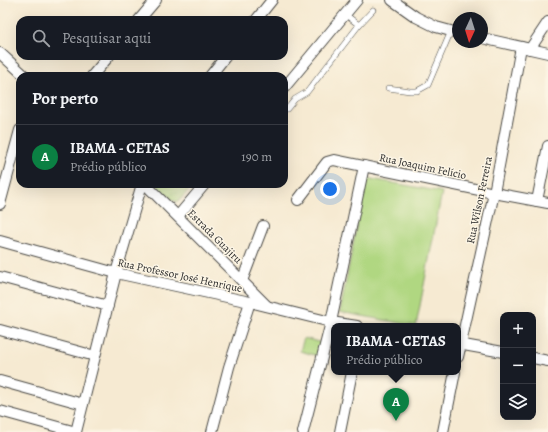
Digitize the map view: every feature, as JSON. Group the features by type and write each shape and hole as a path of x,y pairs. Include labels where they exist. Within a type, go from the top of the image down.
{"street":[{"path":"259,16 272,0"},
{"path":"392,0 436,28 452,31"},
{"path":"142,16 154,1"},
{"path":"288,83 346,15 352,2"},
{"path":"525,48 548,22"},
{"path":"488,39 548,53"},
{"name":"Rua Wilson Ferreira","path":"461,335 494,193 525,48"},
{"path":"0,53 21,72"},
{"path":"95,72 106,60"},
{"path":"213,72 223,60"},
{"path":"0,204 16,145"},
{"path":"537,201 548,146"},
{"name":"Rua Joaquim Felício","path":"298,200 327,162 334,160 346,161 364,166 548,203"},
{"path":"303,432 330,322 364,166"},
{"path":"0,411 76,432 116,273 143,188"},
{"name":"Estrada Guajiru","path":"148,188 267,306"},
{"path":"178,216 202,188"},
{"path":"242,281 262,226"},
{"name":"Rua Professor José Henrique","path":"0,241 116,273 250,302 337,323"},
{"path":"0,277 108,306"},
{"path":"212,432 229,368 250,302"},
{"path":"0,330 95,356"},
{"path":"461,344 500,351"},
{"path":"536,359 548,361"},
{"path":"340,432 351,375"},
{"path":"443,432 454,375"},
{"path":"0,381 83,404"}],"lane":[{"path":"288,108 295,99 307,92 359,25 373,10"},
{"path":"346,15 359,25"},
{"path":"388,88 417,91 428,85 452,38"}],"green space":[{"path":"366,178 442,192 417,323 400,323 340,312"},
{"path":"159,188 190,188 178,202 172,200"},
{"path":"304,338 322,343 318,356 300,351"}],"place":[{"name":"IBAMA - CETAS","path":"396,421"}]}
